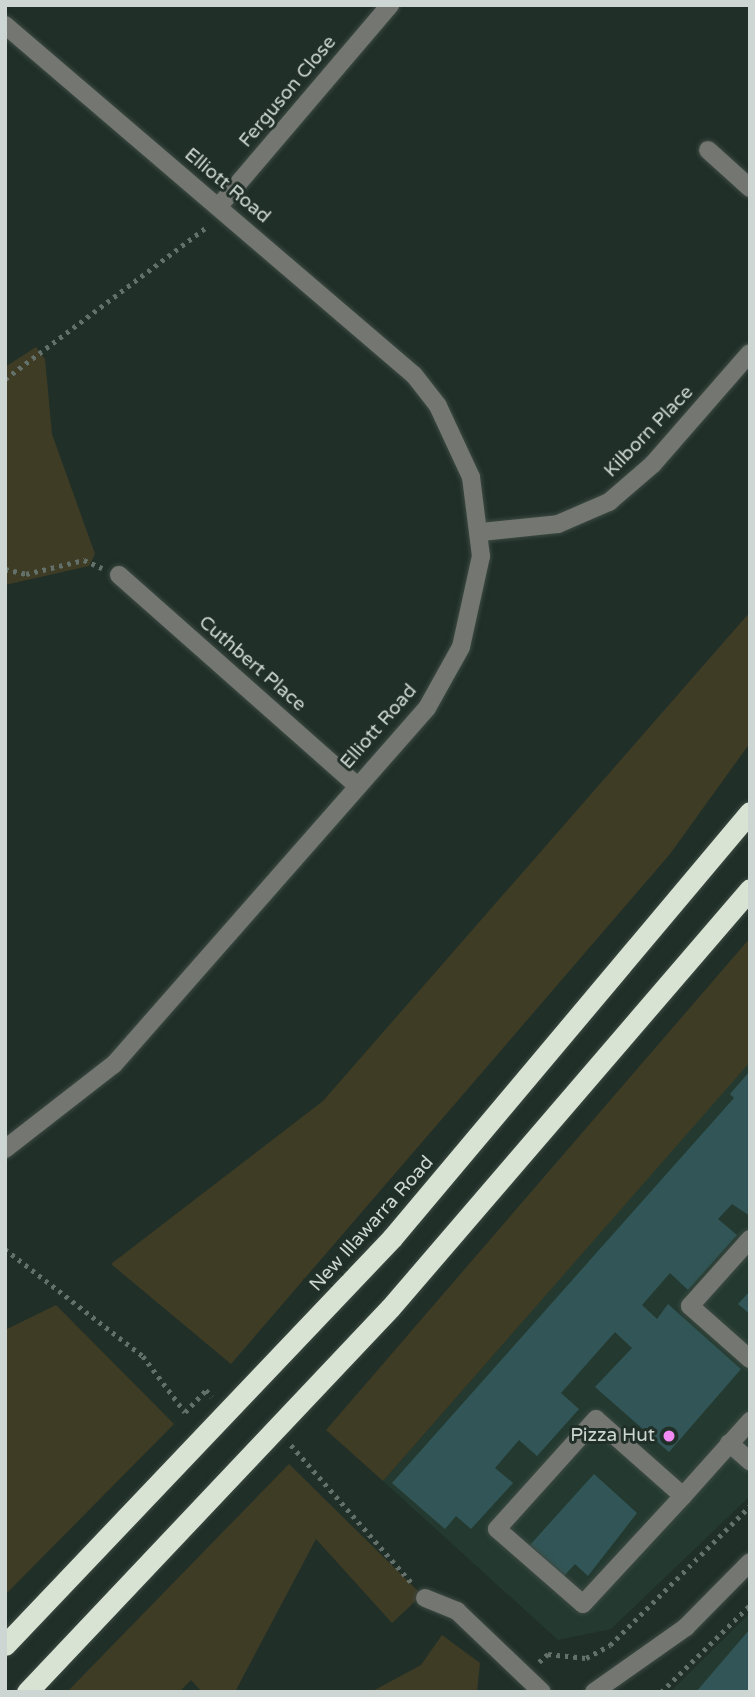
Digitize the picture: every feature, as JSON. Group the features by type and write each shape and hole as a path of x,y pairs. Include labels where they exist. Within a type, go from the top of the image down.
{"highway":[{"name":"New Illawarra Road","path":"5,1645 392,1237 750,813"},
{"path":"27,1692 355,1346 750,889"}],"street":[{"name":"Ferguson Close","path":"222,209 390,5"},
{"name":"Elliott Road","path":"5,25 414,374 457,440 481,532 472,614 445,680 113,1065 5,1149"},
{"path":"708,150 750,188"},
{"name":"Kilborn Place","path":"481,532 558,524 609,502 653,464 750,353"},
{"name":"Cuthbert Place","path":"119,575 356,785"},
{"path":"750,1238 690,1306 750,1359"},
{"path":"683,1496 596,1419 497,1529 583,1604 683,1496 750,1421"},
{"path":"729,1443 750,1461"},
{"path":"594,1692 686,1627 750,1562"},
{"path":"425,1598 457,1611 542,1692"}],"path":[{"path":"5,379 222,209"},
{"path":"5,569 26,574 84,560 119,575"},
{"path":"526,1674 548,1654 586,1658 610,1646 750,1506"},
{"path":"662,1692 750,1605"}],"shaded area":[{"path":"36,347 45,359 52,434 95,554 89,566 5,585 5,367"},
{"path":"750,612 750,743 670,854 231,1364 111,1264 323,1101"},
{"path":"750,938 750,1062 383,1481 326,1430"},
{"path":"750,1061 750,1496 611,1629 558,1640 383,1481"},
{"path":"56,1305 174,1424 5,1595 5,1330"},
{"path":"289,1464 422,1595 392,1623 316,1539 235,1692 202,1692 191,1680 179,1692 67,1692"},
{"path":"750,1613 750,1692 670,1692"},
{"path":"442,1635 480,1663 477,1692 371,1692 421,1665"}],"building":[{"path":"750,1071 750,1216 732,1204 718,1219 737,1235 688,1290 670,1273 642,1305 657,1319 668,1304 741,1369 669,1452 595,1387 632,1348 615,1332 561,1393 579,1409 537,1456 519,1440 495,1468 513,1483 471,1529 456,1516 445,1529 392,1483 734,1098 730,1094"},
{"path":"750,1291 750,1314 738,1304"},
{"path":"594,1474 637,1513 588,1576 575,1564 564,1576 530,1545"},
{"path":"750,1629 750,1692 696,1692"}],"place":[{"name":"Pizza Hut","path":"669,1436"}]}
